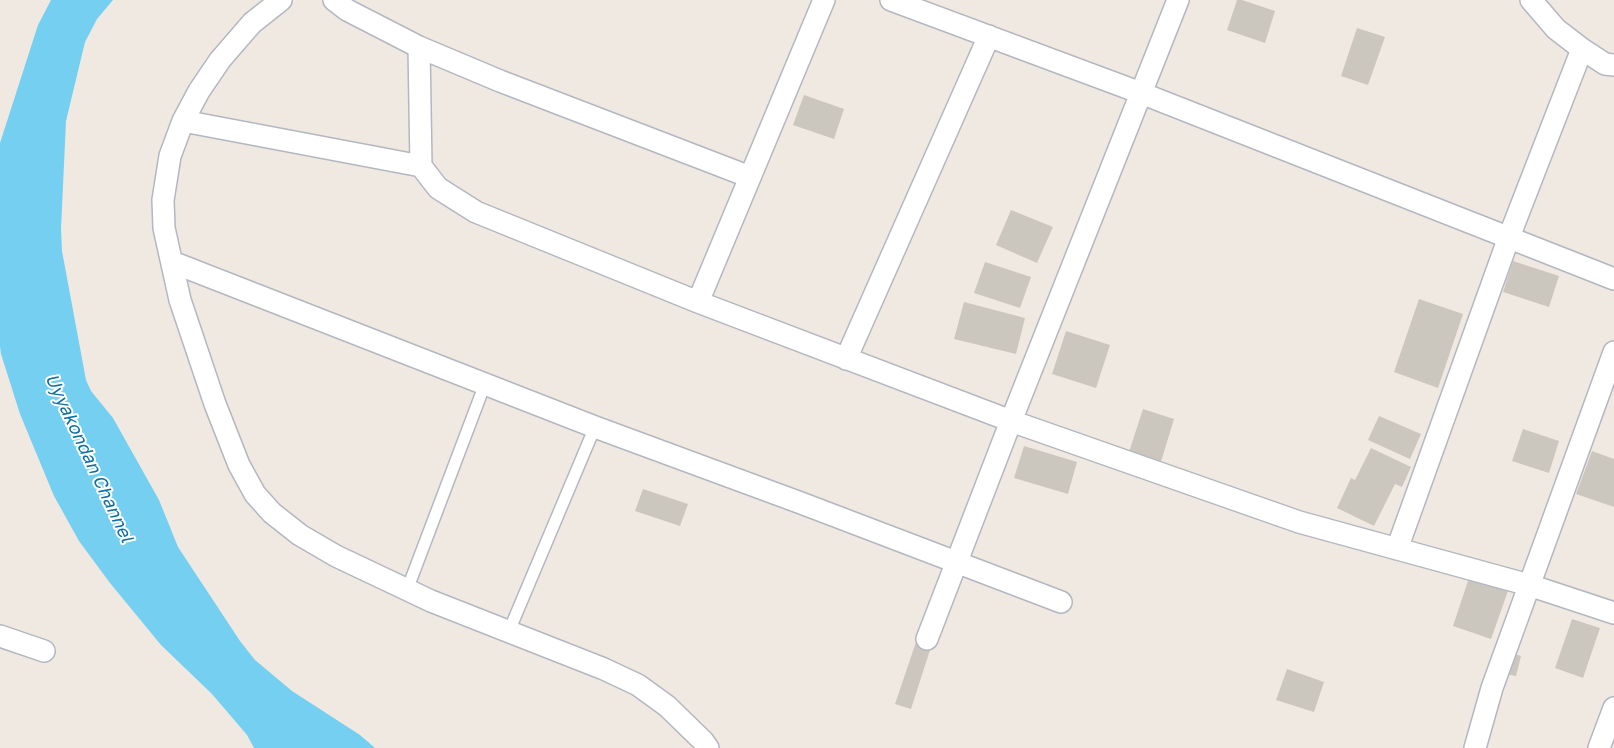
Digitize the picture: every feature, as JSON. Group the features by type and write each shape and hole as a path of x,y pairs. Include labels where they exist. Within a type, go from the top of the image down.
{"street":[{"path":"281,0 252,23 220,60 199,91 183,121 170,156 163,200 164,228 180,300 214,404 239,464 255,494 272,513 300,535 336,556 431,601 638,684 667,706 708,748"},
{"path":"334,0 347,10 419,47 500,81 750,177"},
{"path":"698,302 824,0"},
{"path":"891,0 1141,93 1614,279"},
{"path":"927,638 1178,0"},
{"path":"1531,0 1556,29 1605,64 1614,65"},
{"path":"846,358 989,36"},
{"path":"419,47 421,166 438,188 476,212 698,302 1011,421 1299,522 1529,585 1614,613"},
{"path":"1397,549 1509,237 1582,48"},
{"path":"183,121 421,166"},
{"path":"172,262 594,427 958,561 1061,602"},
{"path":"1475,748 1492,688 1614,352"},
{"path":"0,636 44,652"},
{"path":"1599,748 1614,708"}],"lane":[{"path":"407,590 485,384"},
{"path":"509,631 594,427"}],"water":[{"name":"Uyyakondan Channel","path":"51,0 113,0 97,19 85,42 66,121 61,229 62,251 86,380 91,391 113,418 159,500 178,547 240,641 255,660 292,691 360,735 375,748 254,748 247,735 212,694 161,645 110,583 79,541 54,496 20,414 0,346 0,143 38,25"}],"building":[{"path":"1237,0 1275,11 1265,43 1227,30"},
{"path":"1357,28 1385,37 1368,85 1341,76"},
{"path":"804,95 844,109 834,139 793,125"},
{"path":"1011,210 1053,227 1037,263 996,245"},
{"path":"1513,261 1559,276 1549,307 1503,292"},
{"path":"985,262 1031,277 1020,308 974,293"},
{"path":"1419,299 1463,314 1438,388 1394,372"},
{"path":"964,302 1025,318 1016,354 954,339"},
{"path":"1066,331 1110,345 1096,388 1052,374"},
{"path":"1143,409 1174,419 1160,465 1128,455"},
{"path":"1379,416 1421,434 1410,459 1368,440"},
{"path":"1523,429 1559,441 1549,473 1512,461"},
{"path":"1024,446 1077,462 1068,494 1014,478"},
{"path":"1371,448 1411,467 1402,487 1395,484 1374,526 1337,508 1351,478 1355,480"},
{"path":"1592,451 1614,459 1614,507 1576,494"},
{"path":"643,489 688,504 680,526 635,511"},
{"path":"1470,575 1509,588 1491,639 1453,626"},
{"path":"1572,619 1600,628 1583,678 1555,668"},
{"path":"916,642 931,647 911,709 895,704"},
{"path":"1511,653 1521,656 1516,676 1506,674"},
{"path":"1287,669 1324,682 1314,712 1276,700"}]}
